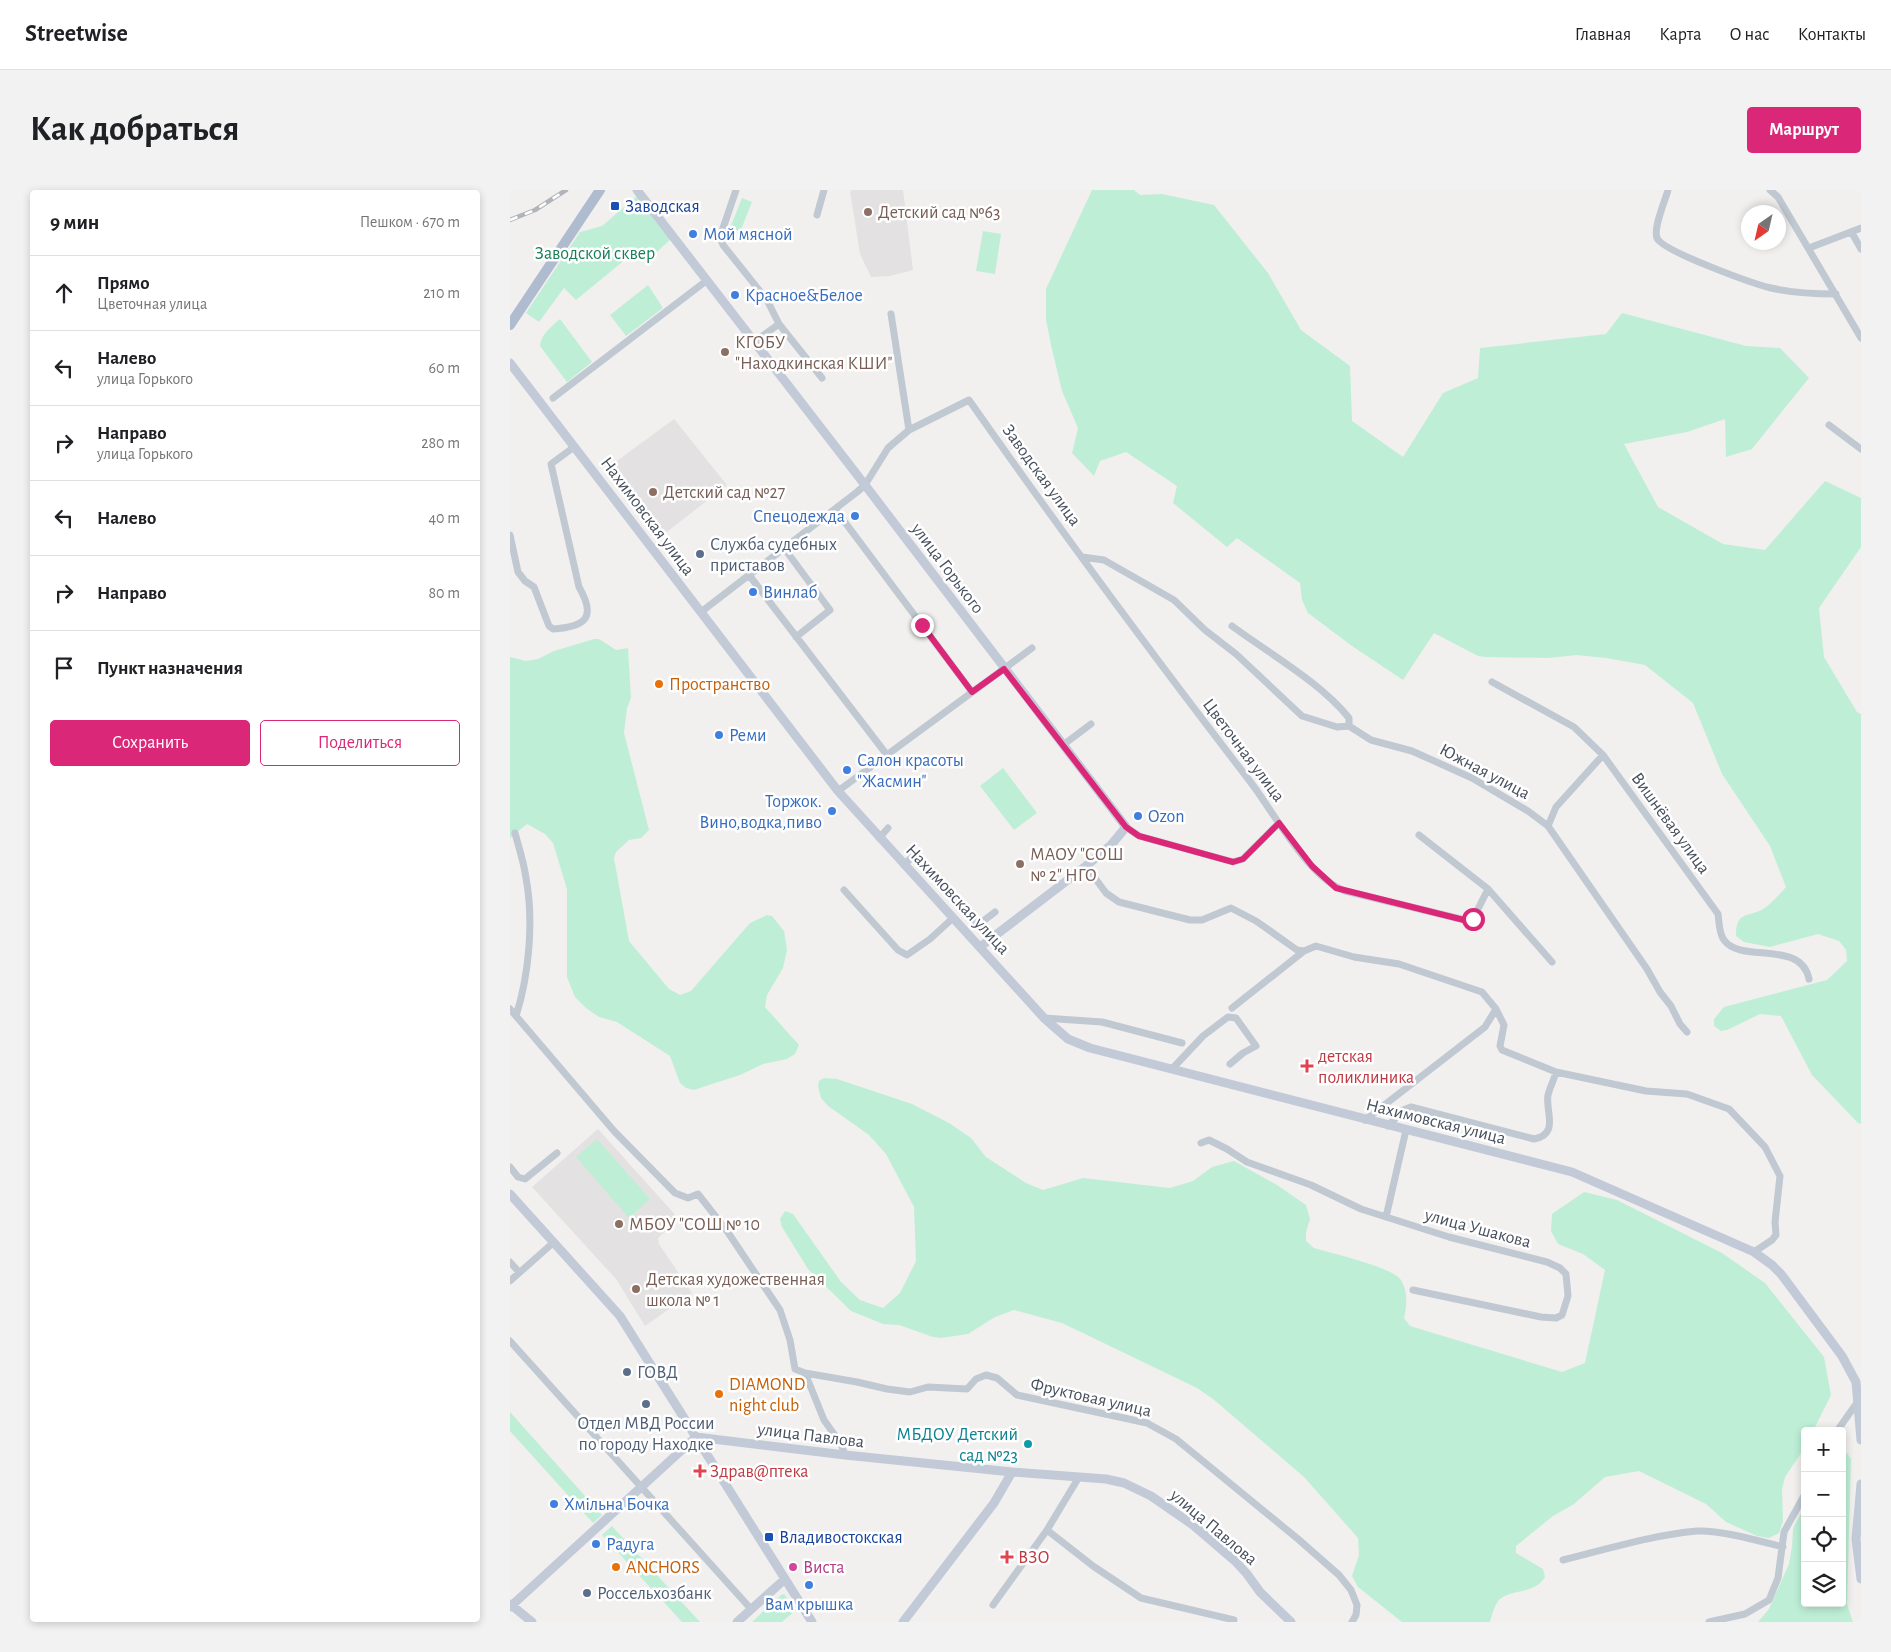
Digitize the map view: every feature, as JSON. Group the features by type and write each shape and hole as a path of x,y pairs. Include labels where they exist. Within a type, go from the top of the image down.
{"main road":[{"path":"510,325 600,190"},
{"name":"улица Горького","path":"637,190 1126,827"},
{"name":"Нахимовская улица","path":"510,363 838,791 952,918 1061,1035 1078,1044 1388,1126 1572,1172 1754,1252 1764,1258 1781,1274 1842,1356 1856,1382 1859,1399 1861,1440"},
{"path":"980,947 1086,866 1111,845 1126,827"},
{"path":"510,1194 620,1316 812,1622"},
{"path":"532,1622 511,1606 696,1437"},
{"name":"улица Павлова","path":"696,1437 845,1455 1012,1472 1106,1479 1124,1483 1152,1496 1175,1511 1234,1561 1247,1574 1260,1592 1292,1622"},
{"path":"903,1622 994,1503 1012,1472"},
{"path":"1861,1484 1856,1539 1861,1579"},
{"path":"737,1622 785,1579"}],"street":[{"path":"736,190 720,237 723,245 767,300 779,324 822,378"},
{"path":"817,215 824,190"},
{"path":"1668,190 1655,231 1657,240 1666,246 1746,280 1789,291 1836,294"},
{"path":"1770,190 1778,198 1809,248 1861,338"},
{"path":"1809,248 1861,228"},
{"path":"1852,233 1861,249"},
{"path":"553,398 706,281"},
{"path":"891,314 909,430"},
{"path":"754,342 779,324"},
{"name":"Заводская улица","path":"865,485 888,448 909,430 970,400 1171,679"},
{"path":"1829,425 1861,449"},
{"path":"510,535 518,572 525,581 534,587 549,626 553,629 579,625 589,612 585,597 579,587 551,464 574,446"},
{"path":"701,612 865,485"},
{"path":"834,509 972,692"},
{"path":"784,548 830,610 796,637"},
{"path":"1082,556 1104,560 1174,600 1205,630 1236,654 1302,716 1337,727 1348,726 1349,718 1320,689 1232,626"},
{"path":"749,575 887,755"},
{"path":"838,791 1032,648"},
{"name":"Цветочная улица","path":"1171,679 1268,805 1279,823 1312,866 1330,883 1345,891 1468,921 1473,919 1488,889"},
{"name":"Вишнёвая улица","path":"1492,682 1574,727 1603,755 1718,914 1723,939 1730,945 1741,949 1786,956 1801,962 1808,971 1809,979"},
{"path":"1064,745 1091,724"},
{"name":"Южная улица","path":"1348,726 1372,740 1412,751 1472,778 1512,801 1548,826 1647,969 1660,992 1672,1006 1680,1024 1687,1032"},
{"path":"1548,826 1556,807 1603,755"},
{"name":"улица Горького","path":"1126,827 1139,836 1233,862 1243,859 1279,823"},
{"path":"879,838 888,828"},
{"path":"515,834 526,879 530,928 527,959 516,1016"},
{"path":"1419,834 1488,889 1552,962"},
{"path":"904,865 913,856"},
{"path":"1086,866 1106,893 1119,902 1190,920 1202,920 1230,908 1256,922 1297,950 1304,951"},
{"path":"933,870 978,925 995,912"},
{"path":"844,890 898,950 907,954 930,939 952,918"},
{"path":"1232,1008 1304,951 1316,946 1354,957 1399,964 1482,992 1496,1009 1504,1025 1500,1046 1502,1050 1556,1072 1646,1091 1687,1094 1729,1109 1765,1147 1780,1176 1775,1222 1776,1235 1772,1240 1754,1252"},
{"path":"510,1009 614,1131 675,1193 688,1198 698,1194 727,1231 780,1310 790,1340 795,1369 805,1374 824,1420 838,1438 845,1455"},
{"path":"1366,1120 1485,1027 1496,1009"},
{"path":"1172,1069 1203,1036 1228,1017 1236,1018 1256,1046 1243,1053 1230,1064"},
{"path":"1044,1018 1102,1022 1182,1043"},
{"path":"1388,1126 1403,1110 1411,1107 1534,1139 1540,1138 1549,1128 1548,1097 1556,1072"},
{"path":"1386,1217 1406,1130"},
{"name":"улица Ушакова","path":"1201,1143 1209,1140 1247,1162 1311,1185 1361,1209 1449,1237 1547,1262 1560,1268 1566,1274 1568,1296 1562,1315 1556,1318 1541,1317 1412,1290"},
{"path":"510,1167 518,1176 525,1179 557,1153"},
{"path":"510,1281 554,1242"},
{"path":"510,1262 519,1272"},
{"path":"510,1341 751,1609"},
{"name":"Фруктовая улица","path":"805,1374 910,1392 928,1387 967,1389 976,1379 986,1375 997,1378 1017,1395 1147,1423 1176,1439 1339,1575 1351,1590 1357,1605 1356,1615 1352,1622"},
{"path":"1840,1427 1859,1399"},
{"path":"993,1604 1047,1530 1079,1477"},
{"path":"1709,1622 1745,1614 1769,1600 1778,1578 1784,1532 1801,1501"},
{"path":"1047,1530 1093,1566 1141,1598 1234,1620"},
{"path":"1563,1560 1654,1538 1699,1531 1736,1536 1783,1546"}],"shaded area":[{"path":"903,190 913,270 890,276 871,277 860,254 850,191"},
{"path":"674,419 727,485 663,535 610,466"},
{"name":"МБОУ \"СОШ № 10","path":"598,1129 679,1219 658,1238 659,1244 692,1293 645,1326 616,1279 532,1187"}],"green space":[{"path":"1092,190 1134,190 1140,195 1162,194 1214,205 1268,273 1301,330 1350,366 1352,421 1403,457 1443,393 1478,378 1480,348 1606,334 1622,313 1746,346 1780,348 1809,378 1752,449 1726,457 1725,419 1687,432 1624,444 1658,507 1723,544 1765,550 1825,481 1861,498 1861,547 1819,608 1824,657 1857,712 1861,714 1861,1124 1812,1075 1781,1016 1760,1014 1721,1031 1714,1026 1714,1019 1724,1007 1827,980 1847,961 1846,950 1839,941 1818,934 1770,947 1744,942 1736,936 1738,922 1741,918 1766,907 1786,887 1770,846 1722,774 1693,703 1645,665 1577,655 1548,658 1478,656 1434,633 1403,680 1352,646 1308,613 1302,600 1300,583 1237,538 1227,547 1173,503 1177,486 1126,452 1100,461 1094,476 1072,453 1078,428 1062,391 1051,345 1046,319 1046,289"},
{"name":"Заводской сквер","path":"637,196 671,239 648,260 637,250 576,300 564,288 539,322 526,313 580,232 602,226"},
{"path":"742,198 752,202 740,232 730,228"},
{"path":"983,231 1001,234 995,274 976,271"},
{"path":"648,285 663,308 626,336 610,315"},
{"path":"560,319 592,362 567,382 540,346 544,334"},
{"path":"599,639 616,650 628,648 631,698 627,708 624,733 649,830 641,838 629,840 616,852 614,858 629,941 669,989 680,995 691,991 750,923 767,915 772,916 784,931 787,950 783,968 767,995 765,1007 799,1045 795,1054 787,1059 763,1064 740,1075 694,1090 686,1088 680,1083 670,1056 617,1022 599,1017 575,997 567,977 567,889 553,843 545,834 527,824 510,838 510,657 526,661 538,659 554,651"},
{"path":"1003,768 1037,813 1014,830 980,786"},
{"path":"824,1078 837,1079 912,1104 949,1123 971,1138 986,1157 1026,1183 1043,1190 1083,1178 1170,1188 1193,1181 1212,1167 1234,1161 1277,1185 1306,1205 1310,1219 1306,1232 1306,1241 1314,1248 1374,1265 1396,1275 1401,1280 1405,1289 1406,1308 1404,1318 1410,1326 1562,1372 1585,1363 1605,1270 1583,1254 1558,1244 1551,1231 1552,1214 1584,1192 1617,1200 1722,1253 1765,1283 1824,1357 1831,1395 1815,1427 1801,1427 1801,1453 1785,1477 1782,1489 1783,1521 1779,1533 1769,1538 1757,1536 1726,1522 1706,1504 1639,1471 1605,1477 1574,1504 1553,1516 1516,1546 1516,1553 1543,1569 1545,1577 1540,1583 1529,1589 1504,1596 1499,1600 1494,1608 1490,1622 1402,1622 1358,1587 1352,1576 1359,1555 1358,1538 1304,1477 1213,1399 1197,1388 1062,1323 1014,1310 995,1317 968,1334 941,1338 899,1325 883,1324 851,1311 808,1269 782,1227 780,1219 785,1211 793,1214 841,1282 860,1300 883,1308 900,1293 916,1261 914,1207 886,1154 869,1135 828,1106 821,1098 818,1086 819,1081"},
{"path":"597,1139 650,1199 629,1218 576,1157"},
{"path":"510,1412 602,1515 593,1523 510,1431"},
{"path":"1846,1453 1851,1459 1847,1604 1853,1622 1758,1622 1769,1609 1789,1564 1793,1528 1801,1513 1801,1607 1846,1607"},
{"path":"612,1526 700,1622 682,1622 602,1535"},
{"path":"784,1594 796,1610 782,1622 752,1622 781,1595"}],"railway":[{"path":"510,220 535,210 566,190"}],"place":[{"name":"Заводская","path":"615,206"},
{"name":"Детский сад №63","path":"868,212"},
{"name":"Мой мясной","path":"693,234"},
{"name":"Красное&Белое","path":"735,295"},
{"name":"КГОБУ \"Находкинская КШИ\"","path":"725,352"},
{"name":"Детский сад №27","path":"653,492"},
{"name":"Спецодежда","path":"855,516"},
{"name":"Служба судебных приставов","path":"700,554"},
{"name":"Винлаб","path":"753,592"},
{"name":"Пространство","path":"659,684"},
{"name":"Реми","path":"719,735"},
{"name":"Салон красоты \"Жасмин\"","path":"847,770"},
{"name":"Торжок. Вино,водка,пиво","path":"832,811"},
{"name":"Ozon","path":"1138,816"},
{"name":"МАОУ \"СОШ № 2\" НГО","path":"1020,864"},
{"name":"детская поликлиника","path":"1307,1066"},
{"name":"МБОУ \"СОШ № 10","path":"619,1224"},
{"name":"Детская художественная школа № 1","path":"636,1289"},
{"name":"ГОВД","path":"627,1372"},
{"name":"DIAMOND night club","path":"719,1394"},
{"name":"Отдел МВД России по городу Находке","path":"646,1404"},
{"name":"МБДОУ Детский сад №23","path":"1028,1444"},
{"name":"Здрав@птека","path":"700,1471"},
{"name":"Хмільна Бочка","path":"554,1504"},
{"name":"Владивостокская","path":"769,1537"},
{"name":"Радуга","path":"596,1544"},
{"name":"ВЗО","path":"1007,1557"},
{"name":"ANCHORS","path":"616,1567"},
{"name":"Виста","path":"793,1567"},
{"name":"Вам крышка","path":"809,1585"},
{"name":"Россельхозбанк","path":"587,1593"}],"route":[{"path":"922,625 972,692 1004,669 1126,827 1139,836 1233,862 1239,862 1274,830 1279,823 1312,866 1336,888 1468,921 1473,919"}]}
